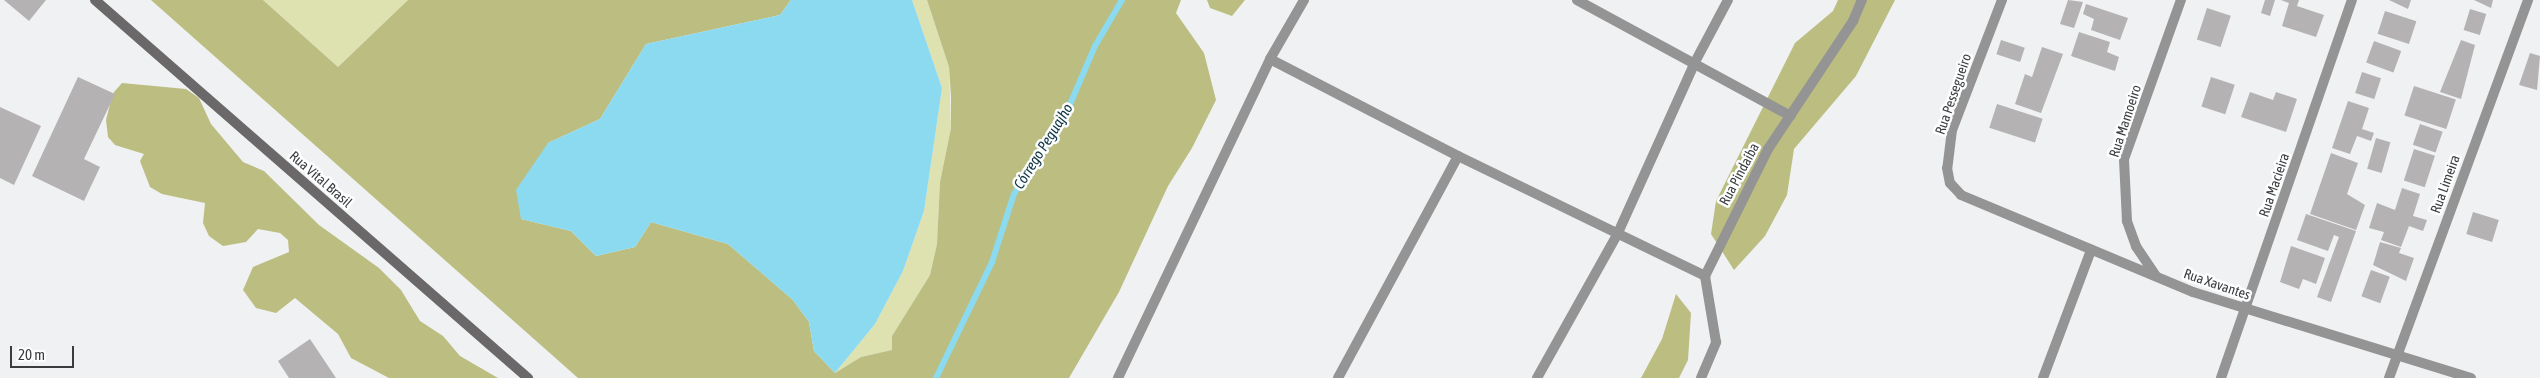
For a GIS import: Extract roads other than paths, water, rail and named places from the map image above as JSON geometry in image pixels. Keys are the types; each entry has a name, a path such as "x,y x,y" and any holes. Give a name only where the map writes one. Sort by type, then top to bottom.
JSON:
{"main road":[{"name":"Rua Vital Brasil","path":"95,0 528,378"}],"street":[{"path":"1118,378 1270,59 1304,0"},
{"path":"1577,0 1695,62 1791,116"},
{"path":"1537,378 1616,235 1695,62 1728,0"},
{"name":"Rua Pindaíba","path":"1705,276 1768,149 1853,21 1862,0"},
{"name":"Rua Pessegueiro","path":"1962,195 1950,183 1947,168 1952,130 2002,0"},
{"name":"Rua Mamoeiro","path":"2156,277 2136,246 2127,221 2124,159 2181,0"},
{"name":"Rua Macieira","path":"2221,378 2352,0"},
{"name":"Rua Limeira","path":"2389,378 2528,0"},
{"path":"1270,59 1616,235 1705,276 1716,342 1701,378"},
{"path":"1338,378 1458,156"},
{"name":"Rua Xavantes","path":"1962,195 2156,277 2246,309 2471,378"},
{"path":"2043,378 2092,250"}],"water":[{"path":"791,0 912,0 942,88 924,211 903,271 875,324 835,373 814,351 809,322 793,300 728,244 651,222 635,247 596,256 571,231 521,219 516,190 548,143 600,119 646,44 780,15"}],"waterway":[{"name":"Córrego Peguajho","path":"936,378 992,262 1014,194 1068,109 1095,46 1122,0"}]}
